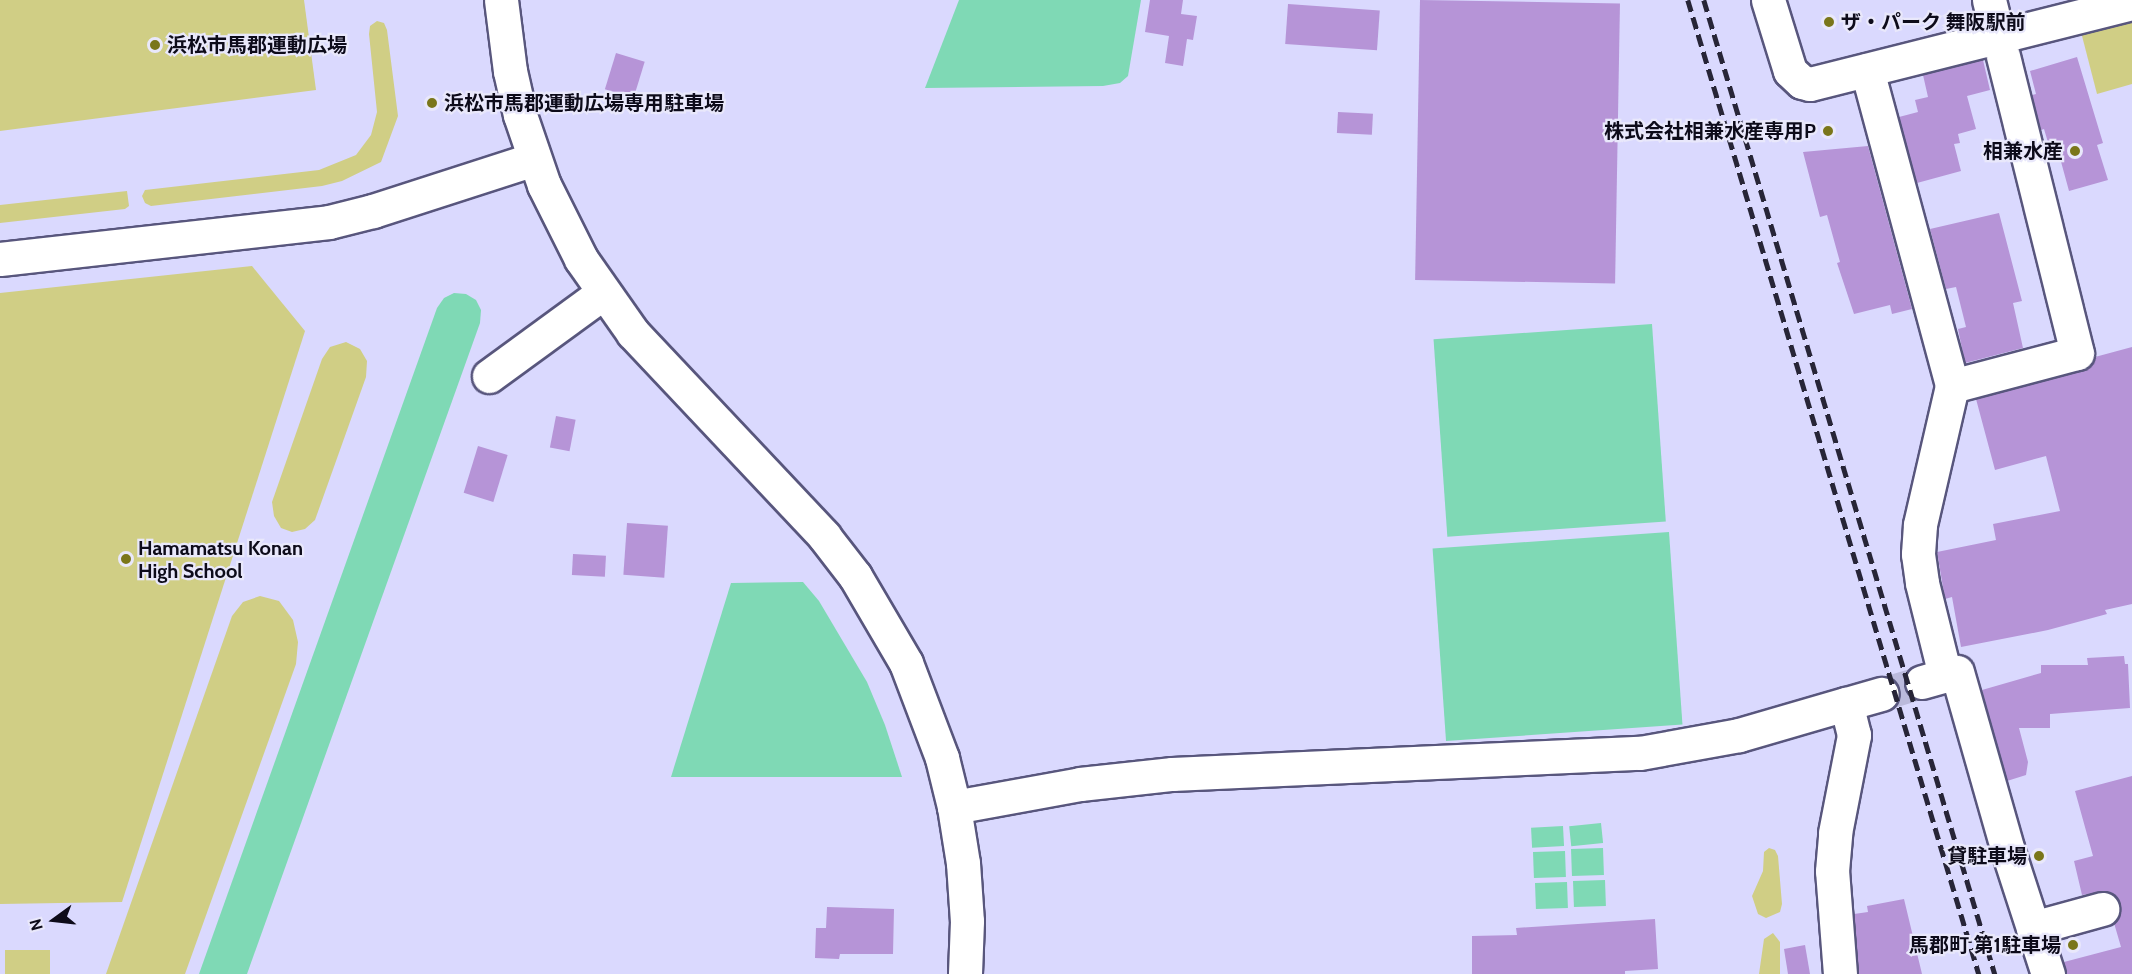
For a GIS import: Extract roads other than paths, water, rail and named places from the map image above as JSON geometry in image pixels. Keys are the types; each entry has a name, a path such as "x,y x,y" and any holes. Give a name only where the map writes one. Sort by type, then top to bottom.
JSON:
{"street":[{"path":"501,0 510,71 534,159 561,223 603,293 666,370 824,536 855,576 882,619 910,673 939,748 954,807 963,863 967,921 965,974"},
{"path":"1768,0 1787,64 1795,78 1810,84 1866,70 2001,46 2132,3"},
{"path":"1952,386 2077,353 1989,0"},
{"path":"1866,70 1952,386 1920,525 1918,554 1934,679 1957,672 2048,974"},
{"path":"0,259 329,222 373,211 534,159"},
{"path":"489,376 603,293"},
{"path":"954,807 1080,784 1172,774 1640,753 1739,735 1882,694"},
{"path":"1840,974 1832,871 1835,833 1854,735 1846,704"},
{"path":"2033,928 2102,909"}],"tunnel":[{"path":"1882,694 1922,682"}],"railway":[{"path":"1688,0 1979,974"},
{"path":"1704,0 1995,974"}],"place":[{"name":"ザ・パーク 舞阪駅前","path":"1829,22"},
{"name":"浜松市馬郡運動広場","path":"155,45"},
{"name":"浜松市馬郡運動広場専用駐車場","path":"432,103"},
{"name":"株式会社相兼水産専用P","path":"1828,131"},
{"name":"相兼水産","path":"2075,151"},
{"name":"Hamamatsu Konan High School","path":"126,559"},
{"name":"貸駐車場","path":"2039,856"},
{"name":"馬郡町 第1駐車場","path":"2073,945"}]}
